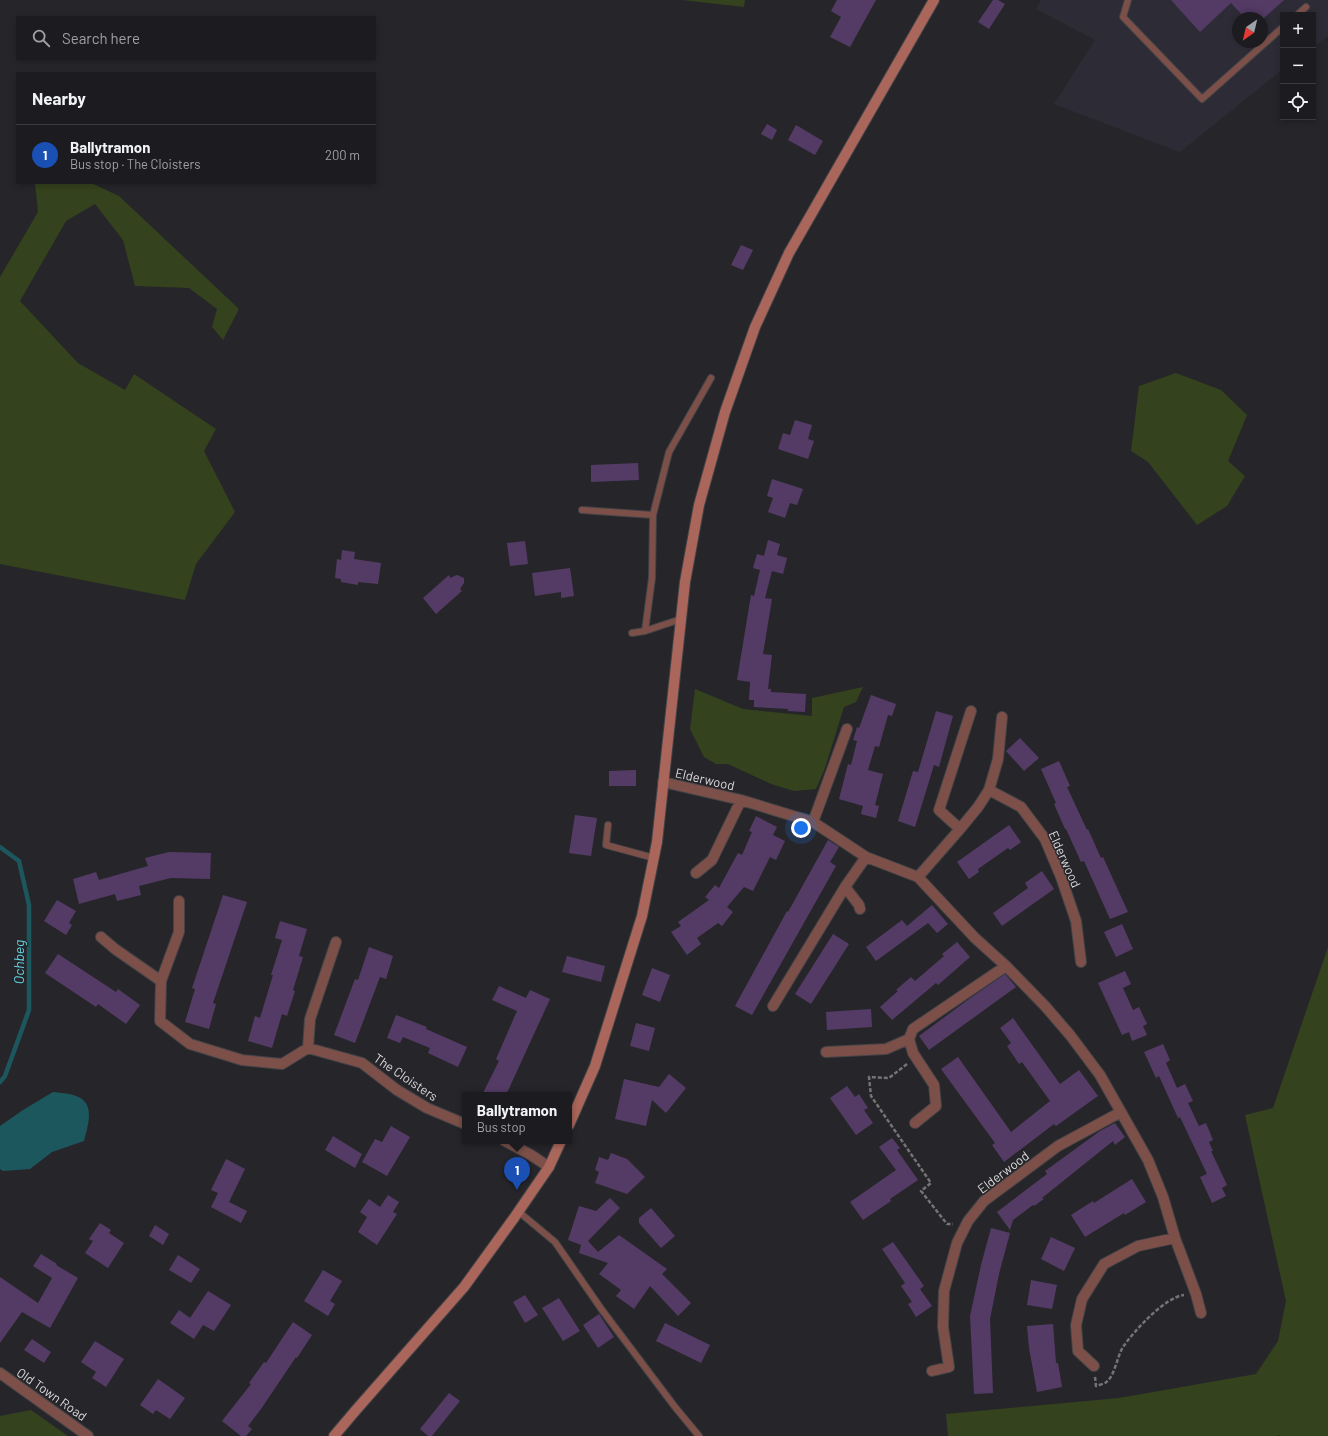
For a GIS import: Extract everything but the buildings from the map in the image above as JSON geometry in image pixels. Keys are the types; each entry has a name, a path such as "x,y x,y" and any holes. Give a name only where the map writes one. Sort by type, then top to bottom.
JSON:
{"main road":[{"path":"572,1118 595,1066 642,916 657,842 685,582 699,505 725,412 755,328 789,253 934,0"},
{"path":"334,1436 464,1287 549,1167 560,1144"}],"street":[{"path":"960,829 938,810 971,712"},
{"path":"918,877 978,807 989,790 998,759 1002,717"},
{"path":"813,822 847,729"},
{"name":"Elderwood","path":"663,782 741,800 813,822 866,856 918,877 975,938 1006,966 1045,1006 1070,1035 1100,1075 1148,1160 1163,1197 1175,1238 1196,1294 1201,1313"},
{"name":"Elderwood","path":"989,790 1021,807 1044,839 1061,877 1076,921 1081,962"},
{"name":"Elderwood","path":"696,873 712,860 741,800"},
{"path":"773,1006 844,887 866,856"},
{"path":"844,887 859,905 860,909"},
{"path":"179,901 179,932 161,981 160,1021 190,1044 242,1060 282,1064 308,1048 310,1019 336,942"},
{"path":"101,937 114,949 161,981"},
{"path":"826,1052 886,1049 909,1039 914,1029 1006,966"},
{"path":"909,1039 913,1053 934,1085 936,1106 915,1123"},
{"name":"The Cloisters","path":"308,1048 362,1063 397,1090 427,1108 462,1123"},
{"name":"Elderwood","path":"932,1371 949,1367 943,1327 944,1291 957,1243 968,1221 984,1201 1052,1151 1121,1112"},
{"path":"511,1144 549,1167"},
{"path":"1094,1366 1078,1351 1076,1325 1082,1299 1104,1264 1138,1246 1175,1238"},
{"name":"Old Town Road","path":"0,1373 88,1436"}],"lane":[{"path":"1128,0 1123,17 1202,99 1280,30"},
{"path":"1300,12 1306,7"},
{"path":"645,631 652,578 653,515 669,452 711,378"},
{"path":"582,510 653,515"},
{"path":"632,633 645,631 681,619"},
{"path":"608,825 606,845 654,858"},
{"path":"518,1212 555,1242 602,1310 675,1407 699,1436"}],"path":[{"path":"916,1058 889,1078 869,1078 871,1096 931,1183 921,1191 947,1224 965,1226"},
{"path":"1094,1366 1096,1386 1106,1383 1123,1347 1160,1306 1171,1298 1181,1295 1196,1294"}],"shaded area":[{"path":"1041,0 1328,0 1328,36 1316,45 1316,12 1280,12 1280,71 1180,152 1054,104 1095,40 1036,9"}],"green space":[{"path":"682,0 745,0 744,7"},
{"path":"35,184 93,184 119,196 239,309 223,340 212,327 217,309 189,288 135,286 123,240 95,204 66,221 20,301 78,363 125,390 134,374 216,429 204,451 235,512 196,564 185,600 0,564 0,277 38,212"},
{"path":"1176,373 1221,390 1247,415 1228,461 1245,476 1227,506 1197,525 1148,462 1131,451 1139,386"},
{"path":"863,687 856,702 844,707 825,768 816,789 794,791 771,784 728,764 716,764 704,757 690,729 695,689 743,709 812,716 812,698"},
{"path":"1328,947 1328,1436 948,1436 946,1414 1119,1398 1256,1374 1278,1341 1286,1301 1245,1115 1273,1108"},
{"path":"31,1410 68,1436 0,1436 0,1416"}],"water":[{"path":"53,1092 73,1095 82,1099 86,1104 89,1115 84,1141 52,1152 30,1169 3,1171 0,1169 0,1126"}],"waterway":[{"name":"Ochbeg","path":"0,847 19,861 29,905 29,1010 5,1076 0,1082"}],"place":[{"name":"Ballytramon","path":"517,1190"}]}
